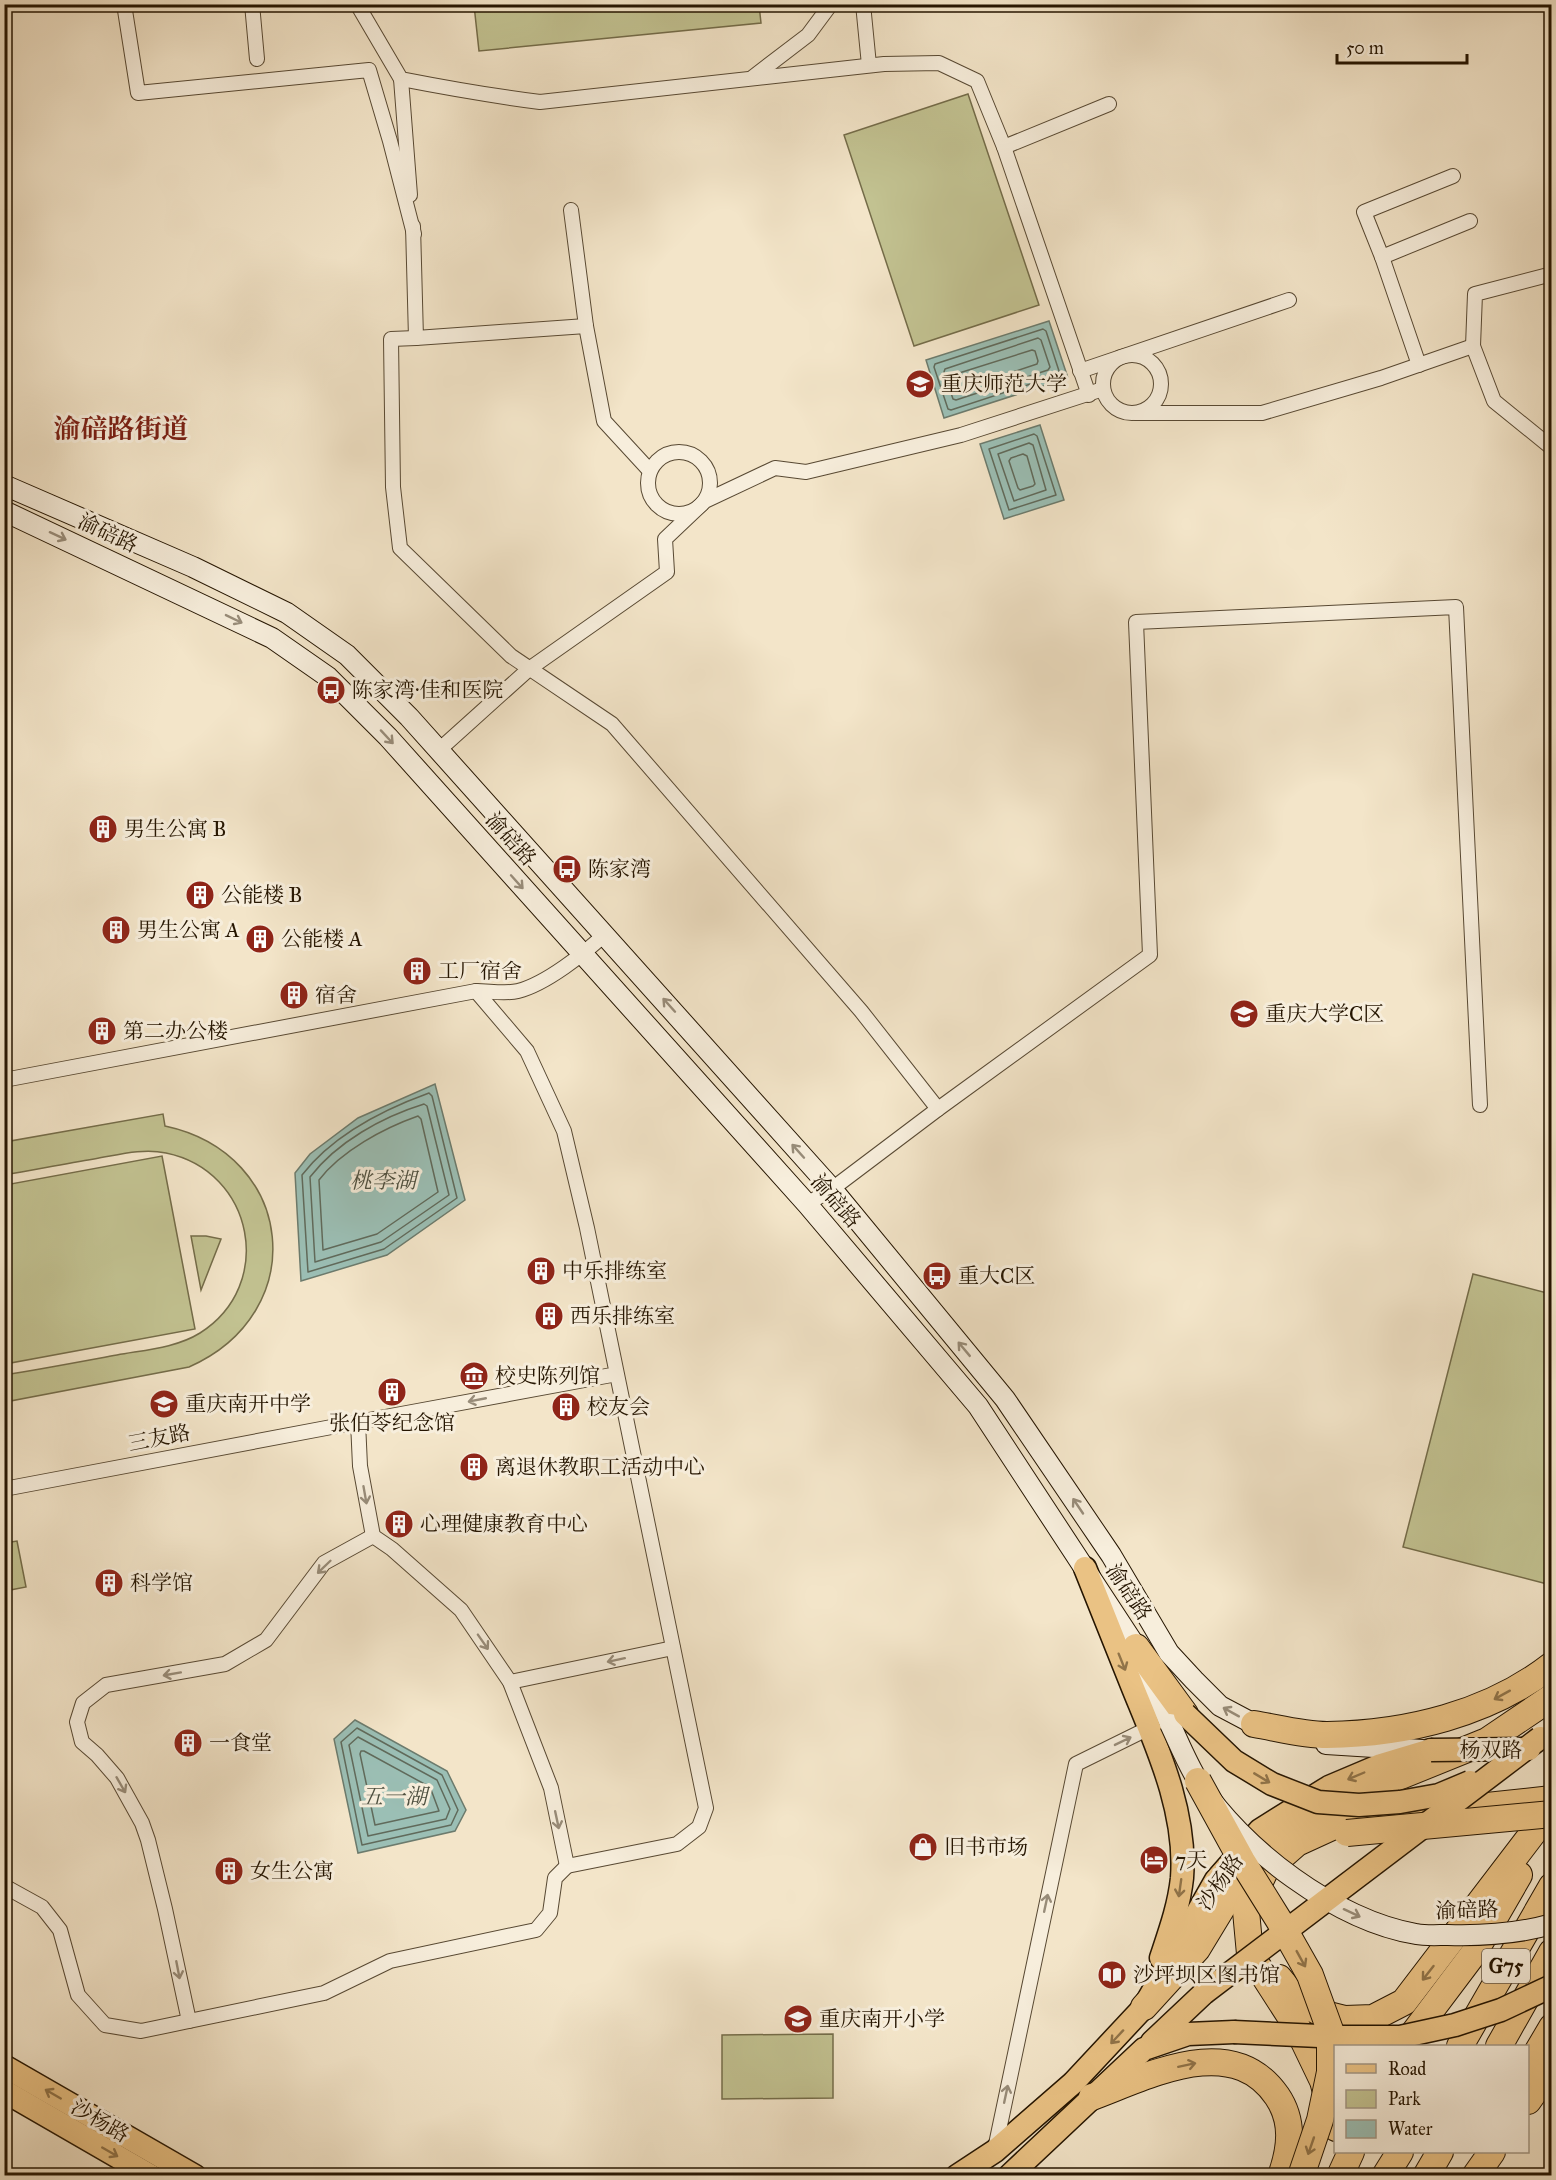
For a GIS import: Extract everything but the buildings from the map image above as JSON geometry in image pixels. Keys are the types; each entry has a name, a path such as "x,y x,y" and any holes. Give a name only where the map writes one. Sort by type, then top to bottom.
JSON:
{"highway":[{"path":"1136,1647 1168,1722"},
{"path":"1254,1724 1325,1735 1381,1731 1436,1722 1488,1703 1537,1676 1551,1665"},
{"path":"1144,2007 1197,1949 1231,1893 1272,1840 1324,1807 1487,1742 1551,1697"},
{"path":"1198,1781 1242,1862 1310,1975 1330,2030 1330,2072 1320,2120 1301,2175"},
{"path":"1334,2124 1323,2081 1297,2027 1250,1954 1246,1911 1265,1871 1297,1844 1346,1827 1551,1799"},
{"path":"1551,1808 1404,2002 1374,2018 1345,2019 1321,2013 1298,2001 1280,1978 1264,1935 1263,1908 1281,1878 1346,1827 1551,1816"},
{"path":"1405,2045 1474,1953 1551,1816"},
{"name":"G75","path":"1461,2045 1551,1886"},
{"name":"G75","path":"1500,2045 1551,1952"},
{"path":"1529,2065 1551,2027"},
{"path":"1092,2097 1169,2068 1198,2062 1227,2063 1252,2071 1269,2085 1282,2103 1289,2121 1290,2142 1281,2175"},
{"path":"1529,2098 1551,2067"},
{"path":"1339,2153 1339,2175"},
{"path":"1339,2175 1350,2153"},
{"path":"1385,2175 1399,2153"},
{"path":"1426,2175 1439,2153"},
{"path":"1466,2175 1479,2153"},
{"path":"1475,2175 1491,2153"}],"main road":[{"name":"渝碚路","path":"4,485 193,567 287,613 347,655 439,750 832,1189 1005,1399 1111,1555 1169,1653 1220,1706 1254,1724 1294,1738 1362,1748 1431,1750"},
{"name":"渝碚路","path":"4,512 272,638 328,677 388,737 807,1204 978,1406 1136,1647"},
{"path":"1084,1568 1168,1722 1182,1877 1177,1909 1144,2007"},
{"name":"渝碚路","path":"1168,1722 1198,1781 1227,1818 1290,1875 1348,1912 1378,1925 1418,1935 1490,1936 1551,1924"},
{"path":"1168,1722 1272,1784 1317,1802 1359,1805 1400,1802 1439,1795 1463,1786 1548,1739"},
{"path":"1009,2175 1204,1994 1548,1739"},
{"name":"杨双路","path":"1431,1750 1548,1739"},
{"name":"沙杨路","path":"957,2175 994,2151 1073,2084 1144,2007 1216,1880 1260,1830 1329,1787 1382,1765 1431,1750"},
{"path":"1144,2049 1188,2034 1234,2032 1400,2037 1455,2025 1501,2010 1551,1986"},
{"name":"沙杨路","path":"4,2066 195,2175"},
{"name":"沙杨路","path":"4,2091 151,2175"}],"street":[{"path":"124,4 138,93 369,70 414,234"},
{"path":"252,4 257,59"},
{"path":"357,4 401,79 414,234 416,338"},
{"path":"751,78 808,35 831,4"},
{"path":"863,4 869,65"},
{"path":"401,79 466,92 540,102 869,65 939,63 977,81 1004,147 1089,395"},
{"path":"1004,147 1109,104"},
{"path":"1419,365 1364,212 1453,176"},
{"path":"571,210 586,326 604,421 650,471"},
{"path":"1382,257 1470,221"},
{"path":"1551,274 1475,294 1473,346 1494,401 1551,448"},
{"path":"1080,371 1289,300"},
{"path":"586,326 391,339 393,487 400,548 511,656 612,724 861,1011 938,1108"},
{"path":"1135,413 1151,406 1157,399 1161,381 1153,365 1146,359 1129,356 1120,358 1107,370 1103,389 1110,404 1118,410 1135,413 1262,413 1473,346"},
{"path":"439,750 529,669 668,572 665,539 705,501 711,482 703,463 695,456 674,453 656,462 650,471 648,481 653,501 661,509 680,515 691,513 705,501 775,468 806,472 817,470 961,435 1103,389"},
{"path":"807,1204 832,1189 938,1108 1150,955 1136,622 1456,607 1480,1106"},
{"path":"4,1080 476,991 518,991 546,978 582,955 605,934"},
{"path":"4,1887 42,1907 60,1930 78,1995 105,2025 141,2031 324,1993 390,1961 536,1930 550,1913 555,1878 567,1866 676,1844 699,1827 706,1808 617,1374 564,1131 527,1051 476,991"},
{"name":"三友路","path":"4,1489 617,1374"},
{"path":"358,1422 360,1466 373,1536 392,1549 461,1610 510,1682 551,1788 567,1866"},
{"path":"189,2021 148,1840 142,1823 117,1778 82,1742 77,1722 83,1703 106,1685 225,1664 266,1640 324,1563 373,1536"},
{"path":"510,1682 673,1648"},
{"path":"994,2151 1076,1764 1168,1722"}],"green space":[{"path":"474,5 759,5 761,23 479,51"},
{"path":"968,94 1039,305 914,346 844,135"},
{"path":"163,1114 165,1126 209,1142 241,1168 263,1200 272,1237 270,1274 256,1310 229,1342 189,1367 5,1402 5,1375 160,1348 191,1338 224,1312 239,1287 246,1260 245,1232 235,1205 219,1182 196,1164 166,1153 139,1152 5,1175 5,1142"},
{"path":"162,1156 195,1329 5,1364 5,1185"},
{"path":"191,1236 221,1239 201,1290"},
{"path":"1473,1274 1551,1294 1551,1585 1403,1547"},
{"path":"17,1541 26,1587 5,1591 5,1543"},
{"path":"833,2034 833,2098 722,2099 722,2035"}],"water":[{"path":"1049,321 1068,378 944,418 926,360"},
{"path":"1040,425 1064,500 1004,519 980,444"},
{"name":"桃李湖","path":"435,1084 465,1200 387,1255 301,1281 295,1173 310,1154 358,1118"},
{"name":"五一湖","path":"355,1720 447,1771 466,1810 455,1831 358,1853 334,1739"}],"place":[{"name":"重庆师范大学","path":"920,384"},
{"name":"陈家湾·佳和医院","path":"331,690"},
{"name":"男生公寓 B","path":"103,829"},
{"name":"陈家湾","path":"567,869"},
{"name":"公能楼 B","path":"200,895"},
{"name":"男生公寓 A","path":"116,930"},
{"name":"公能楼 A","path":"260,939"},
{"name":"工厂宿舍","path":"417,971"},
{"name":"宿舍","path":"294,995"},
{"name":"重庆大学C区","path":"1244,1014"},
{"name":"第二办公楼","path":"102,1031"},
{"name":"中乐排练室","path":"541,1271"},
{"name":"重大C区","path":"937,1276"},
{"name":"西乐排练室","path":"549,1316"},
{"name":"校史陈列馆","path":"474,1376"},
{"name":"张伯苓纪念馆","path":"392,1392"},
{"name":"重庆南开中学","path":"164,1404"},
{"name":"校友会","path":"566,1407"},
{"name":"离退休教职工活动中心","path":"474,1467"},
{"name":"心理健康教育中心","path":"399,1524"},
{"name":"科学馆","path":"109,1583"},
{"name":"一食堂","path":"188,1743"},
{"name":"旧书市场","path":"923,1847"},
{"name":"7天","path":"1154,1860"},
{"name":"女生公寓","path":"229,1871"},
{"name":"沙坪坝区图书馆","path":"1112,1975"},
{"name":"重庆南开小学","path":"798,2019"}],"district":[{"name":"渝碚路街道","path":"121,428"}]}
